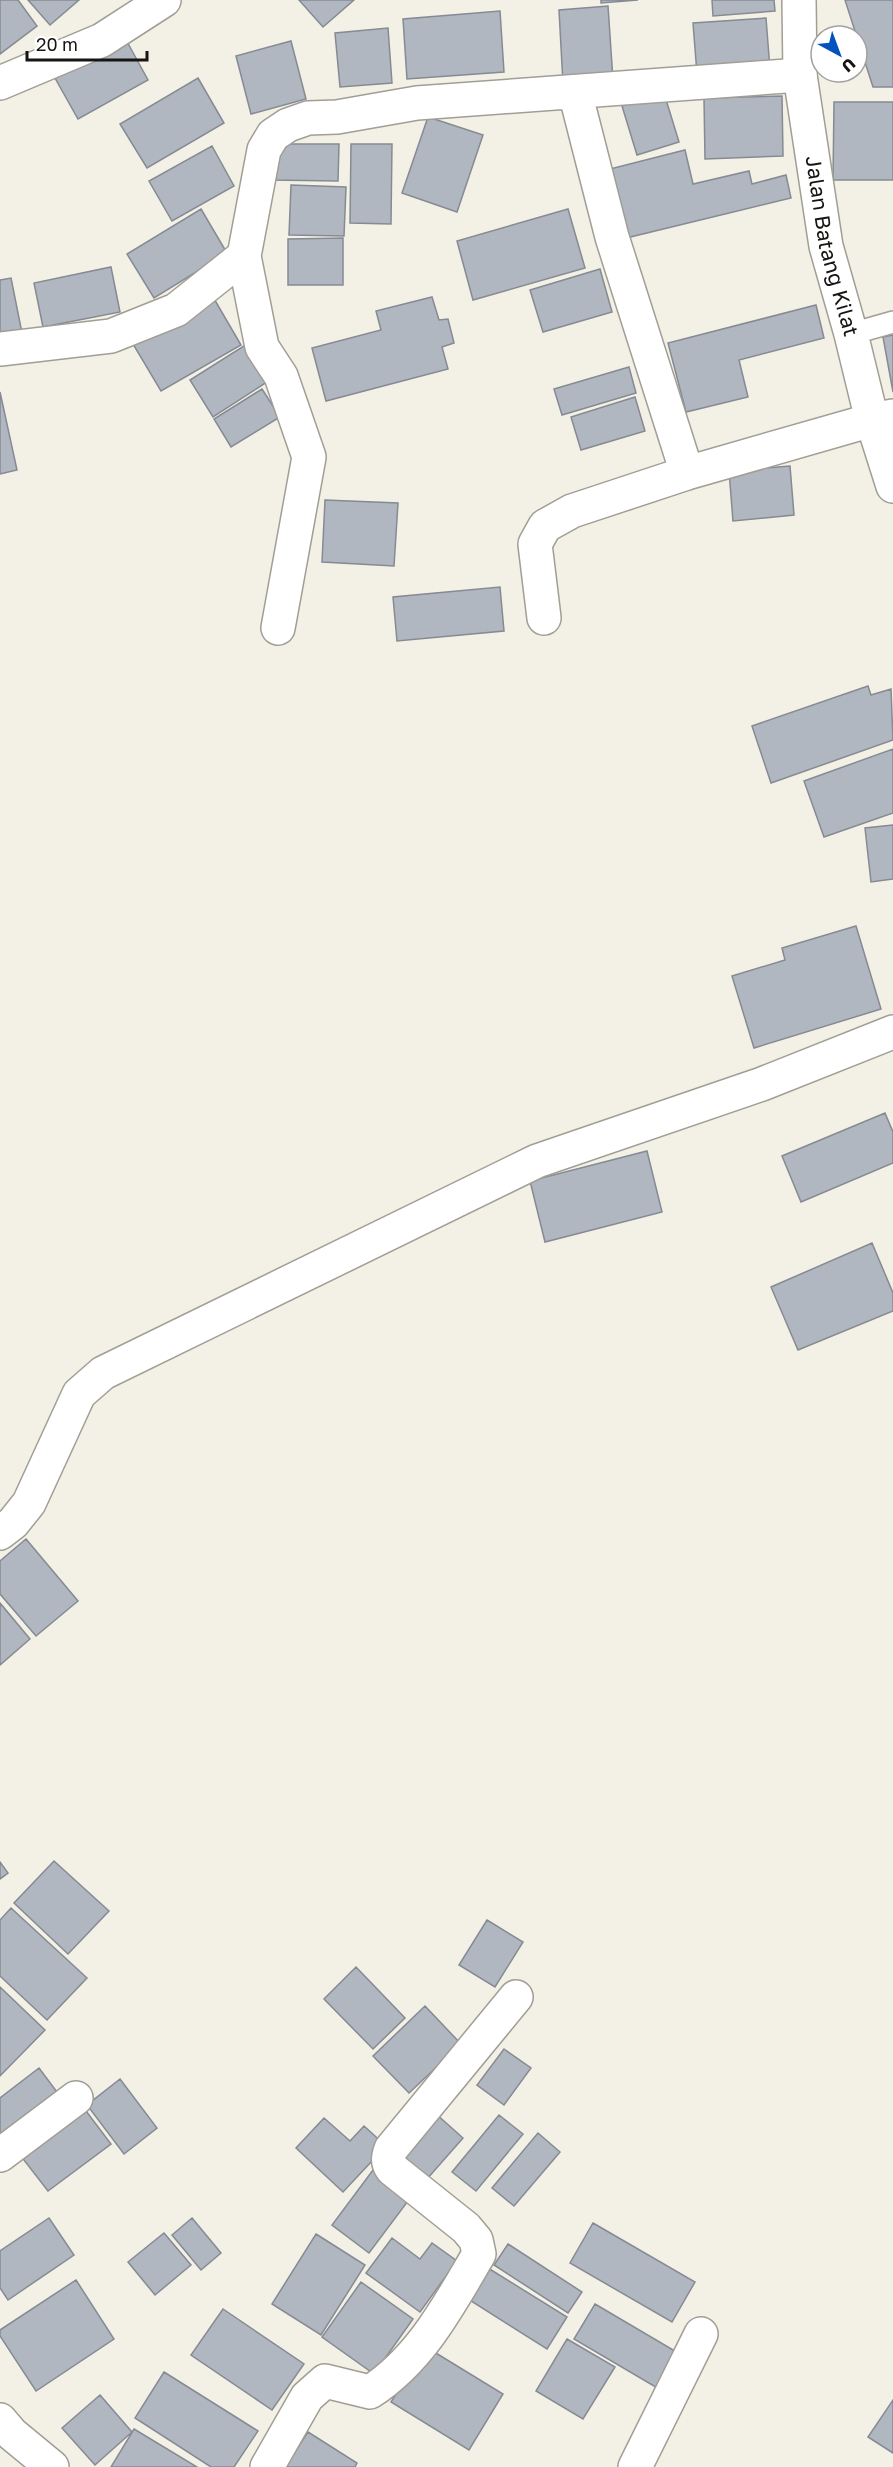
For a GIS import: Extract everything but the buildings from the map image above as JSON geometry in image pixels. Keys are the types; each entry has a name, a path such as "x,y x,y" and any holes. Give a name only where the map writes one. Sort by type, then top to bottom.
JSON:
{"street":[{"path":"0,83 102,40 164,0"},
{"name":"Jalan Batang Kilat","path":"799,0 800,75 826,246 851,334 882,418 893,486"},
{"path":"278,628 309,458 281,376 262,347 244,256 264,150 273,135 288,124 308,118 337,117 417,103 800,75"},
{"path":"575,92 612,237 687,473"},
{"path":"0,349 111,336 176,310 244,256"},
{"path":"544,618 535,544 545,526 572,511 687,473 882,418"},
{"path":"0,1533 13,1523 29,1503 79,1394 103,1373 537,1161 762,1084 893,1032"},
{"path":"267,2467 307,2397 325,2380 370,2392 389,2380 437,2326 479,2254 476,2240 466,2228 392,2169 388,2163 388,2157 391,2149 516,1997"},
{"path":"0,2156 76,2098"},
{"path":"635,2467 701,2334"},
{"path":"0,2420 12,2434 52,2467"}],"lane":[{"path":"851,334 893,322"}]}
